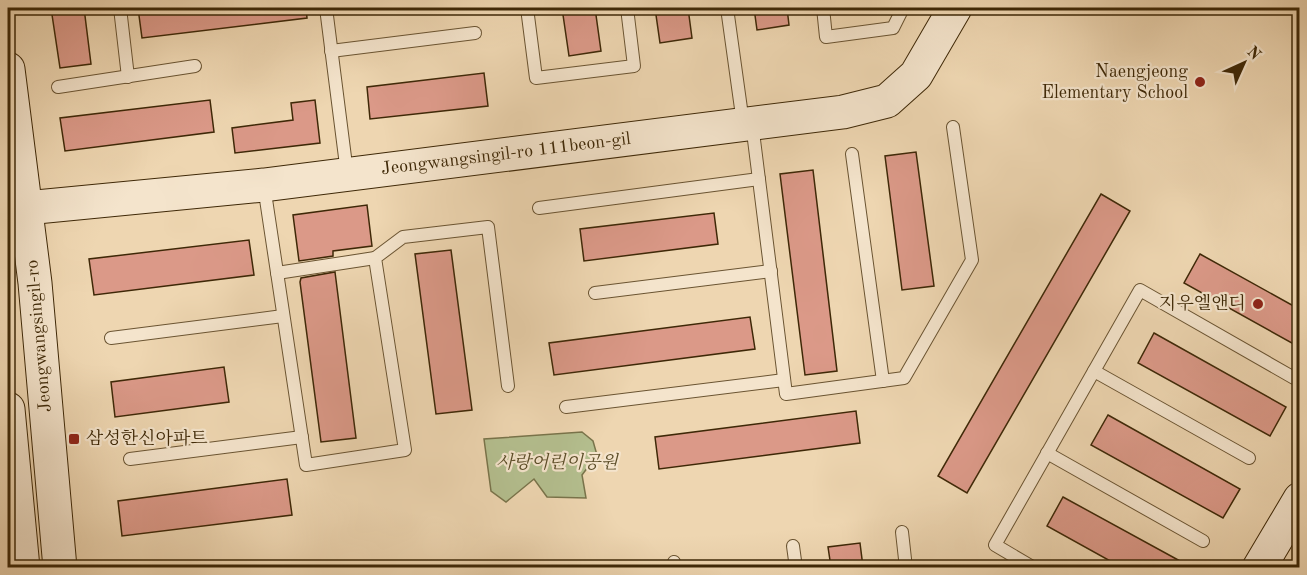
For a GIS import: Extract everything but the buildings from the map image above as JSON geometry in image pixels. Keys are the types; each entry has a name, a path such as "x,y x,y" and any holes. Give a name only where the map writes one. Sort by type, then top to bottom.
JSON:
{"street":[{"name":"Jeongwangsingil-ro 111beon-gil","path":"17,210 264,185 843,112 886,100 916,75 955,8"},
{"name":"Jeongwangsingil-ro","path":"8,69 17,210 35,283 60,567"},
{"name":"Jeongwangsingil-ro","path":"8,409 23,567"},
{"path":"1259,567 1299,499"}],"lane":[{"path":"120,8 128,77"},
{"path":"326,8 347,174"},
{"path":"527,8 536,78 634,66 627,8"},
{"path":"727,8 759,179 786,394 904,378 972,260 953,127"},
{"path":"823,8 826,37 893,28 903,8"},
{"path":"332,51 475,33"},
{"path":"58,87 195,66"},
{"path":"852,154 883,381"},
{"path":"539,208 759,179"},
{"path":"264,185 306,465 405,450 375,258"},
{"path":"277,273 375,258 403,237 489,227 508,386"},
{"path":"595,293 771,271"},
{"path":"1035,567 995,545 1140,290 1294,378"},
{"path":"111,338 283,316"},
{"path":"1094,371 1249,458"},
{"path":"566,407 784,380"},
{"path":"130,459 302,437"},
{"path":"1047,453 1203,541"},
{"path":"902,532 906,567"},
{"path":"794,546 796,567"}],"green space":[{"name":"사랑어린이공원","path":"582,432 593,441 597,455 582,475 586,498 547,497 534,479 506,502 491,491 484,439"}],"place":[{"name":"Naengjeong Elementary School","path":"1200,82"},
{"name":"지우엘앤디","path":"1258,304"},
{"name":"삼성한신아파트","path":"74,439"}]}
